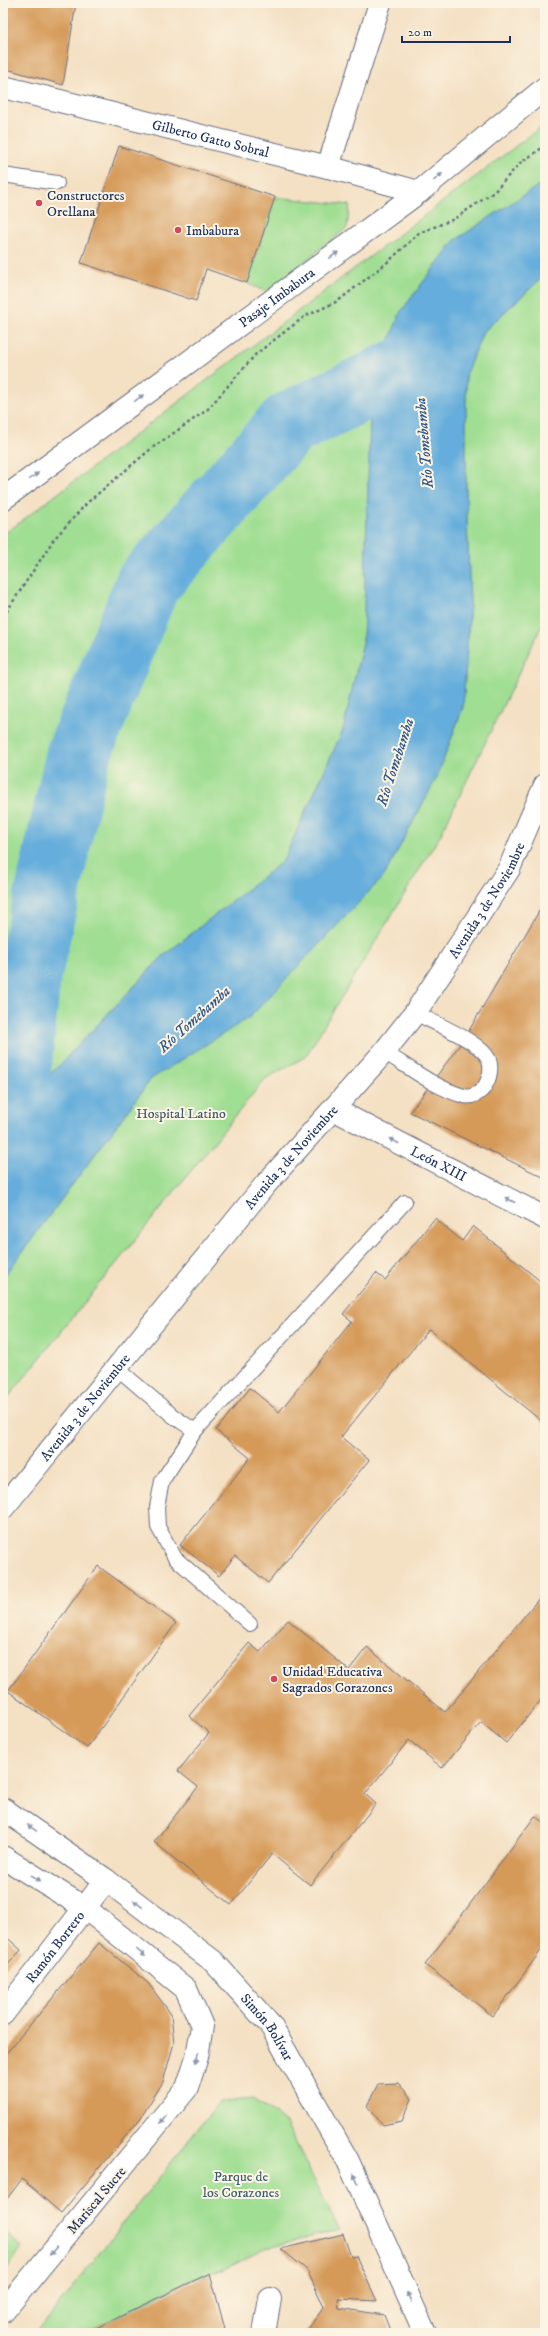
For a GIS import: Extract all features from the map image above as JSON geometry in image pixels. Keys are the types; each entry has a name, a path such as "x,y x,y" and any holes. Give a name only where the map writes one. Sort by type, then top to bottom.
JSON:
{"street":[{"path":"328,166 380,3"},
{"name":"Gilberto Gatto Sobral","path":"3,86 328,166 419,192"},
{"name":"Pasaje Imbabura","path":"3,499 419,192 545,88"},
{"name":"Avenida 3 de Noviembre","path":"3,1508 265,1185 384,1052 415,1014 509,869 545,785"},
{"name":"León XIII","path":"333,1110 545,1218"},
{"name":"Simón Bolívar","path":"3,1809 106,1880 214,1961 271,2026 348,2161 425,2333"},
{"path":"3,1857 85,1908"},
{"name":"Ramón Borrero","path":"3,2014 106,1880"},
{"name":"Mariscal Sucre","path":"3,2312 187,2088 198,2058 202,2026 186,1989 85,1908"},
{"path":"264,2333 270,2299"}],"lane":[{"path":"3,175 57,183"},
{"path":"384,1052 433,1082 465,1096 475,1095 484,1088 490,1075 490,1068 489,1060 481,1050 415,1014"},
{"path":"250,1624 175,1558 158,1527 157,1507 162,1481 195,1431 404,1202"},
{"path":"117,1368 173,1416 195,1431"}],"path":[{"path":"3,618 54,539 88,502 152,448 207,410 256,354 304,317 338,301 389,261 419,233 454,219 494,192 520,163 545,146"}],"green space":[{"path":"545,124 545,181 454,241 400,313 371,388 363,642 343,730 283,861 162,957 26,1100 3,1132 3,535"},
{"path":"275,197 350,205 347,228 266,292 247,283"},
{"name":"Hospital Latino","path":"545,275 545,619 441,834 305,1057 265,1079 3,1404 3,1278 151,1079 384,876 437,777 463,707 470,604 466,490 466,373 483,332"},
{"name":"Parque de los Corazones","path":"254,2099 286,2123 339,2230 267,2248 225,2269 194,2278 86,2333 36,2333 219,2102"},
{"path":"3,2231 22,2247 3,2276"}],"water":[{"name":"Río Tomebamba","path":"545,181 545,275 483,332 466,373 466,490 470,604 463,707 437,777 384,876 250,1017 151,1079 3,1278 3,1132 26,1100 162,957 283,861 343,730 363,642 371,388 400,313 454,241"}],"building":[{"path":"3,3 76,3 63,85 3,68"},
{"name":"Imbabura","path":"119,146 275,197 247,283 206,269 196,301 81,263"},
{"path":"545,901 545,1178 410,1112 464,1039"},
{"path":"435,1218 462,1241 473,1226 545,1285 545,1424 429,1329 341,1437 369,1460 268,1583 235,1556 219,1576 180,1545 250,1458 216,1430 250,1388 279,1412 352,1321 343,1314 376,1273 385,1280"},
{"path":"98,1566 176,1623 87,1748 8,1691"},
{"path":"545,1591 545,1695 506,1743 481,1722 442,1768 409,1740 365,1794 376,1804 310,1885 272,1854 231,1905 154,1842 198,1787 178,1771 209,1733 189,1716 249,1643 260,1652 288,1620 349,1670 367,1647 445,1712"},
{"path":"535,1816 545,1824 545,1945 493,2016 425,1965"},
{"path":"3,1934 21,1950 3,1970"},
{"path":"99,1943 148,1983 171,2014 174,2043 163,2082 140,2119 61,2213 22,2179 3,2204 3,2057"},
{"path":"398,2083 412,2099 402,2121 383,2125 367,2106 378,2084"},
{"path":"343,2234 351,2257 356,2256 377,2301 338,2299 339,2308 384,2315 391,2333 305,2333 324,2307 307,2270 281,2249"},
{"path":"210,2273 226,2333 86,2333"}],"waterway":[{"path":"11,1202 10,1154 28,980 78,755 148,583 289,424 417,362"}],"place":[{"name":"Constructores Orellana","path":"39,203"},
{"name":"Imbabura","path":"178,230"},
{"name":"Unidad Educativa Sagrados Corazones","path":"274,1679"}]}
